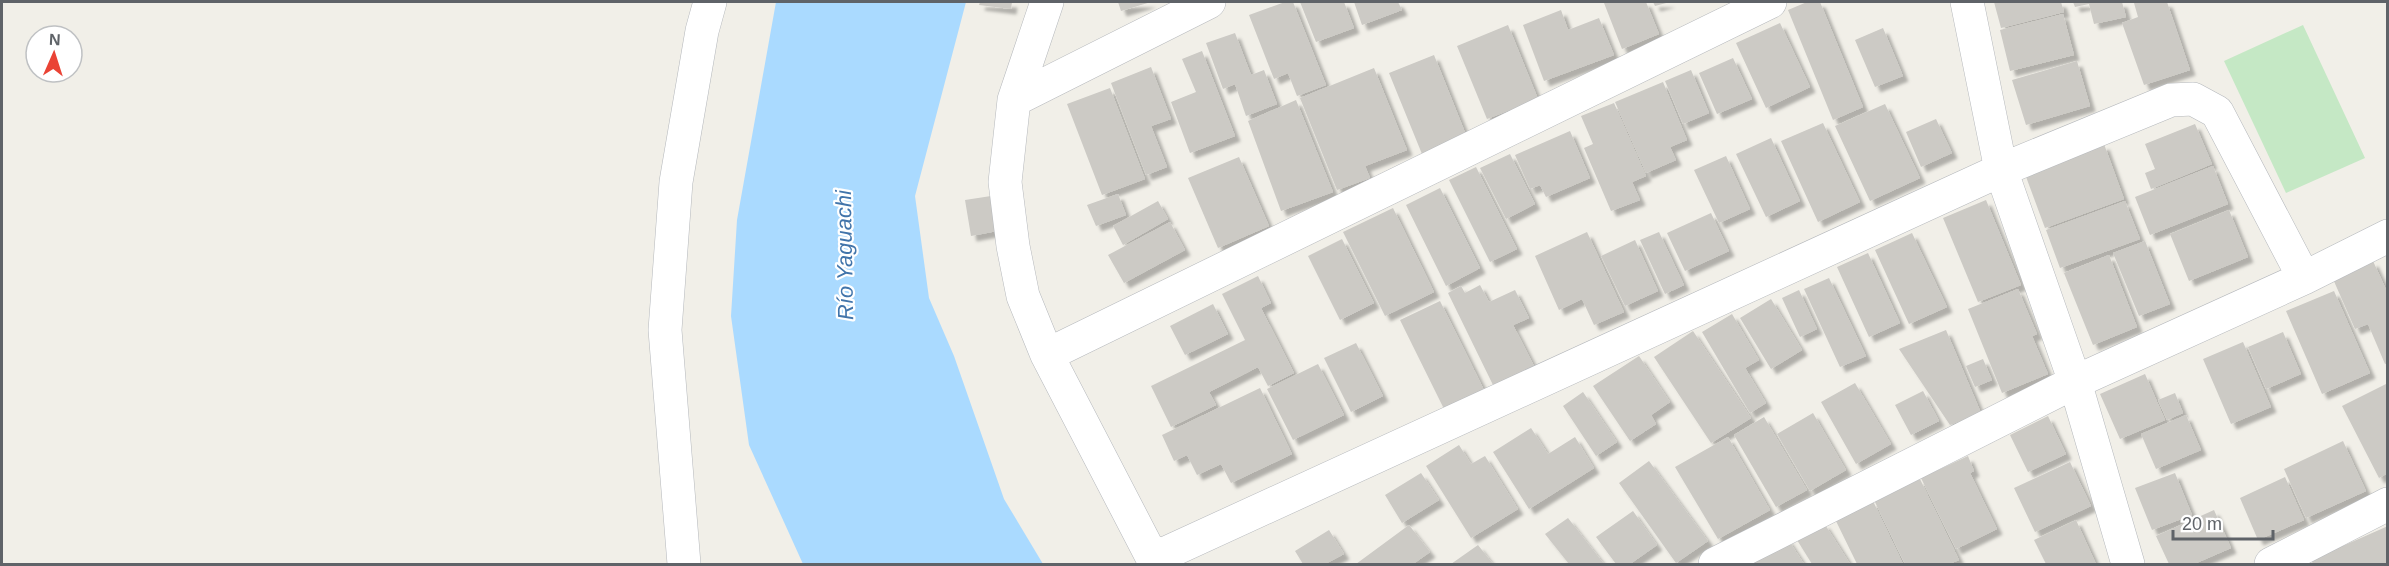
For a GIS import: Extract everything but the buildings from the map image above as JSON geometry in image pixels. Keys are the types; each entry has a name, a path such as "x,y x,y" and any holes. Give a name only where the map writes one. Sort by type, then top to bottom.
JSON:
{"street":[{"path":"684,564 665,330 676,182 702,31 710,2"},
{"path":"1047,2 1014,100 1005,182 1013,246 1023,296 1047,355 1156,562 2001,170 2171,100 2193,99 2217,112 2304,278"},
{"path":"1014,100 1209,2"},
{"path":"1047,355 1770,2"},
{"path":"1967,2 2001,170 2074,382 2128,564"},
{"path":"1715,564 2074,382 2304,278 2388,236"},
{"path":"2271,564 2388,504"}],"green space":[{"path":"2303,25 2365,158 2286,193 2224,61"}],"water":[{"name":"Río Yaguachi","path":"776,2 966,2 915,196 929,298 954,356 1004,499 1043,564 803,564 749,445 731,316 737,220"}]}
